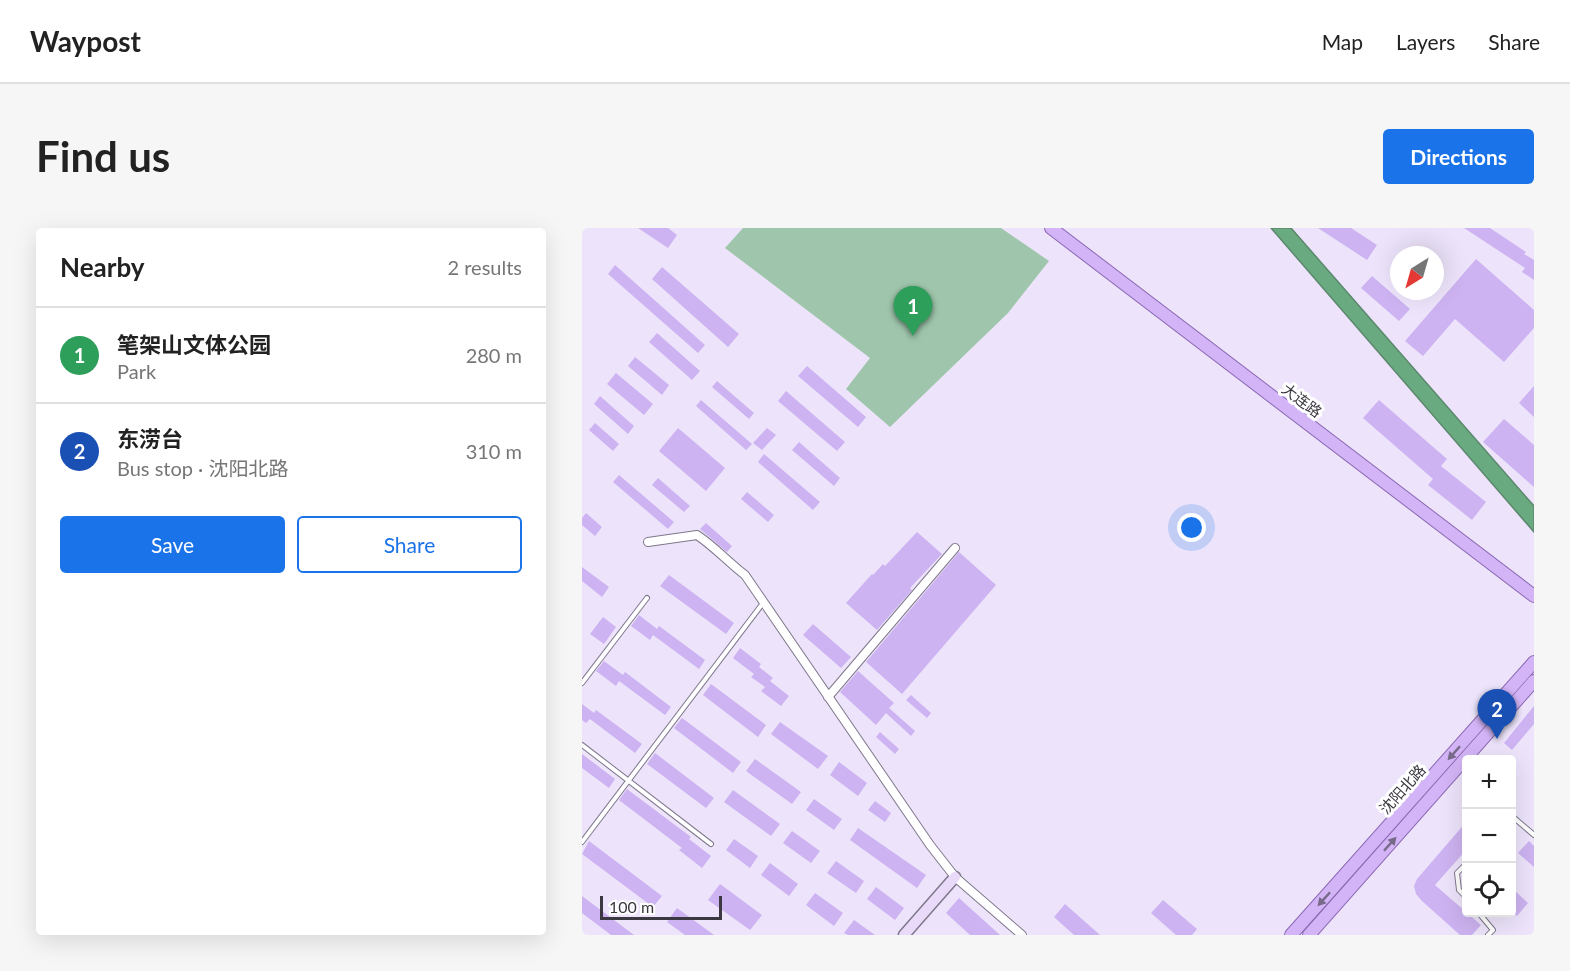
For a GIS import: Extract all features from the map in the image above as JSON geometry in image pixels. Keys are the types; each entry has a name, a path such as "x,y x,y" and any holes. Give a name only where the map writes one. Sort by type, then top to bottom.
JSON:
{"main road":[{"name":"大连路","path":"1051,228 1534,596"},
{"name":"沈阳北路","path":"1291,935 1534,662"},
{"name":"沈阳北路","path":"1310,935 1534,681"}],"street":[{"path":"648,542 698,535 714,546 728,562 745,575 930,845 955,877 1022,935"},
{"path":"828,697 955,548"},
{"path":"904,935 955,877"}],"lane":[{"path":"582,683 647,598"},
{"path":"582,842 763,603"},
{"path":"582,745 711,844"},
{"path":"1516,821 1534,835"},
{"path":"1462,869 1458,873 1459,890 1462,893"},
{"path":"1482,917 1493,930 1488,935"}],"shaded area":[{"path":"743,228 1001,228 1049,261 1008,313 890,427 846,389 870,358 725,248"},
{"path":"1271,228 1291,228 1534,506 1534,532"}],"building":[{"path":"638,228 668,228 677,235 668,248"},
{"path":"1318,228 1351,228 1377,245 1367,260"},
{"path":"1464,228 1490,228 1526,252 1524,254 1534,260 1534,280 1522,272 1525,268"},
{"path":"1476,259 1534,310 1534,328 1504,362 1455,319 1423,356 1405,341 1440,300 1444,300 1444,296"},
{"path":"615,265 705,345 698,353 608,274"},
{"path":"662,267 739,334 728,347 652,279"},
{"path":"1372,276 1390,292 1390,300 1400,300 1410,309 1399,321 1361,288"},
{"path":"657,333 700,371 692,380 649,342"},
{"path":"635,357 669,385 662,395 628,366"},
{"path":"807,366 866,417 858,427 798,376"},
{"path":"616,373 653,404 644,415 607,384"},
{"path":"717,381 754,413 749,419 712,387"},
{"path":"1534,386 1534,417 1519,403"},
{"path":"786,391 845,442 837,451 778,401"},
{"path":"600,396 634,426 628,434 594,404"},
{"path":"701,400 752,444 746,450 696,406"},
{"path":"1379,400 1447,459 1441,466 1486,502 1472,520 1428,485 1433,479 1363,418"},
{"path":"1504,419 1534,445 1534,487 1483,442"},
{"path":"595,423 619,444 613,451 589,430"},
{"path":"678,428 725,468 706,491 659,451"},
{"path":"767,428 776,435 762,450 753,443"},
{"path":"799,442 840,478 834,486 792,450"},
{"path":"764,454 820,502 813,510 758,462"},
{"path":"619,475 674,522 668,529 613,482"},
{"path":"658,478 690,506 684,512 652,485"},
{"path":"747,492 774,515 768,522 741,499"},
{"path":"586,513 602,527 595,536 582,525 582,518"},
{"path":"706,523 732,546 727,552 700,529"},
{"path":"917,532 942,554 910,588 912,590 877,630 846,603 872,574 883,564 885,566"},
{"path":"959,552 996,585 902,694 866,662"},
{"path":"582,567 609,587 602,597 582,581"},
{"path":"669,575 734,623 726,634 660,586"},
{"path":"639,615 657,629 659,626 705,660 699,669 653,635 650,640 631,626"},
{"path":"603,617 616,627 604,644 590,634"},
{"path":"813,624 851,657 841,668 803,635"},
{"path":"740,648 761,664 759,667 773,678 770,681 789,696 781,706 761,691 765,687 751,677 754,674 733,658"},
{"path":"604,661 623,675 625,672 671,707 665,715 619,681 616,686 596,671"},
{"path":"858,671 894,703 889,708 915,731 911,736 886,713 876,725 840,692"},
{"path":"711,684 766,725 758,737 703,695"},
{"path":"911,695 931,713 927,718 906,700"},
{"path":"582,704 594,713 596,710 642,744 635,753 590,719 586,723 582,720"},
{"path":"1534,706 1534,724 1512,750 1504,743"},
{"path":"682,718 741,762 733,773 674,728"},
{"path":"780,722 828,756 818,769 771,734"},
{"path":"880,732 899,749 895,754 876,737"},
{"path":"655,753 714,798 706,808 647,764"},
{"path":"582,754 615,779 609,788 582,768"},
{"path":"755,759 801,792 792,804 746,771"},
{"path":"839,762 867,783 858,796 830,775"},
{"path":"627,789 691,837 689,839 711,856 702,868 679,850 682,848 619,800"},
{"path":"733,790 780,824 771,836 724,802"},
{"path":"814,799 842,819 834,830 806,810"},
{"path":"875,801 891,813 885,822 868,810"},
{"path":"1462,827 1462,855 1435,885 1462,908 1462,917 1472,917 1481,925 1472,935 1460,935 1416,894 1414,886 1417,879"},
{"path":"858,828 926,875 917,888 850,840"},
{"path":"792,831 820,851 811,863 783,843"},
{"path":"734,839 758,856 750,868 726,850"},
{"path":"589,841 662,896 653,907 582,854"},
{"path":"1529,841 1534,846 1534,867 1518,853"},
{"path":"836,861 864,881 856,893 827,873"},
{"path":"770,863 798,884 789,896 761,875"},
{"path":"720,884 762,915 750,930 708,900"},
{"path":"876,887 904,908 895,920 867,899"},
{"path":"1516,892 1528,903 1516,915"},
{"path":"815,893 843,913 834,926 806,905"},
{"path":"582,896 634,935 611,935 582,913"},
{"path":"959,898 1000,935 970,935 946,913"},
{"path":"1163,900 1197,929 1192,935 1176,935 1151,913"},
{"path":"1065,904 1100,935 1074,935 1054,917"},
{"path":"677,908 714,935 685,935 667,922"},
{"path":"854,920 875,935 844,933"}],"place":[{"name":"笔架山文体公园","path":"913,336"},
{"name":"东涝台","path":"1497,739"}]}
